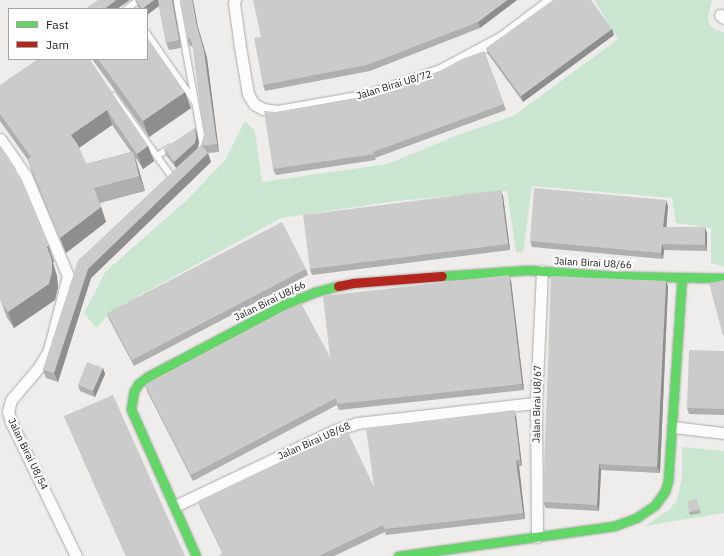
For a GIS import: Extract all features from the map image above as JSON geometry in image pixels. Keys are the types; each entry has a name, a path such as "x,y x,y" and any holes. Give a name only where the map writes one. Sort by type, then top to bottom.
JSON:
{"street":[{"name":"Jalan Birai U8/72","path":"235,0 234,3 246,87 254,104 263,109 278,111 368,95 440,70 502,37 551,0"},
{"name":"Jalan Birai U8/54","path":"0,139 26,176 71,274 49,350 39,367 11,400 8,411 11,422 76,556"},
{"name":"Jalan Birai U8/66","path":"196,556 131,408 134,392 138,384 147,377 283,305 315,292 353,283 528,270 682,278 724,278"},
{"name":"Jalan Birai U8/67","path":"537,537 536,403 542,271"},
{"path":"398,556 614,526 636,518 661,499 668,481 673,427 682,278"},
{"name":"Jalan Birai U8/68","path":"175,506 333,431 358,423 536,403"},
{"path":"673,427 724,433"}],"lane":[{"path":"129,8 139,0"},
{"path":"177,0 203,143 201,151"},
{"path":"148,34 196,102"},
{"path":"112,93 173,178"},
{"path":"194,131 200,127"},
{"path":"157,156 175,144"},
{"path":"167,183 178,173"}],"green space":[{"path":"594,0 712,0 708,17 710,25 715,30 724,32 724,267 711,263 711,228 676,223 672,198 532,186 523,253 516,252 507,191 397,201 281,218 113,310 96,328 84,313 106,271 187,200 225,160 245,121 255,131 262,182 387,164 458,135 515,115 618,39"},
{"path":"682,447 724,451 724,513 645,526 669,510 677,500 682,477"}],"building":[{"path":"98,0 116,0 105,8 86,8"},
{"path":"136,0 154,0 143,8 141,8"},
{"path":"158,0 172,0 179,40 166,43"},
{"path":"180,0 192,0 195,19 204,51 217,144 201,146 204,135 193,48 190,38 187,39"},
{"path":"253,0 507,0 478,22 367,65 263,85 254,38 261,37"},
{"path":"553,0 591,0 612,29 521,96 486,48"},
{"path":"148,38 185,92 143,121 99,60 148,60"},
{"path":"484,51 504,104 373,152 374,154 273,169 264,111 277,112 368,96 440,71 462,59"},
{"path":"37,60 90,60 148,146 137,154 107,110 71,135 78,145 86,164 133,152 139,176 94,188 101,207 60,238 28,160 31,157 0,114 0,85"},
{"path":"195,128 195,143 174,162 164,149"},
{"path":"0,145 15,167 48,245 47,247 52,260 52,272 49,284 8,312 0,298"},
{"path":"201,145 208,153 88,269 54,373 43,370 78,261"},
{"path":"534,188 666,200 663,227 705,227 705,245 662,244 661,253 530,241"},
{"path":"501,190 508,244 310,269 303,215"},
{"path":"282,222 306,269 132,360 107,313"},
{"path":"509,275 522,384 337,404 336,398 191,475 145,385 301,303 330,357 323,296"},
{"path":"551,276 666,281 657,467 599,464 597,505 543,502"},
{"path":"724,280 724,335 723,336 709,283"},
{"path":"689,350 724,351 724,409 687,408"},
{"path":"87,362 103,368 93,391 78,385"},
{"path":"113,395 185,556 126,556 64,416"},
{"path":"514,410 520,460 516,460 523,513 384,529 383,525 319,556 220,556 219,555 223,553 198,501 347,430 374,487 366,428"},
{"path":"696,499 700,510 689,512 687,502"}],"traffic: fast":[{"path":"442,276 528,270 614,276 724,278"},
{"path":"398,556 614,526 636,518 655,505 665,491 668,481 682,278"},
{"path":"196,556 131,409 134,391 138,384 147,377 283,305 315,292 338,286"}],"traffic: jam":[{"path":"338,286 353,283 442,276"}]}
